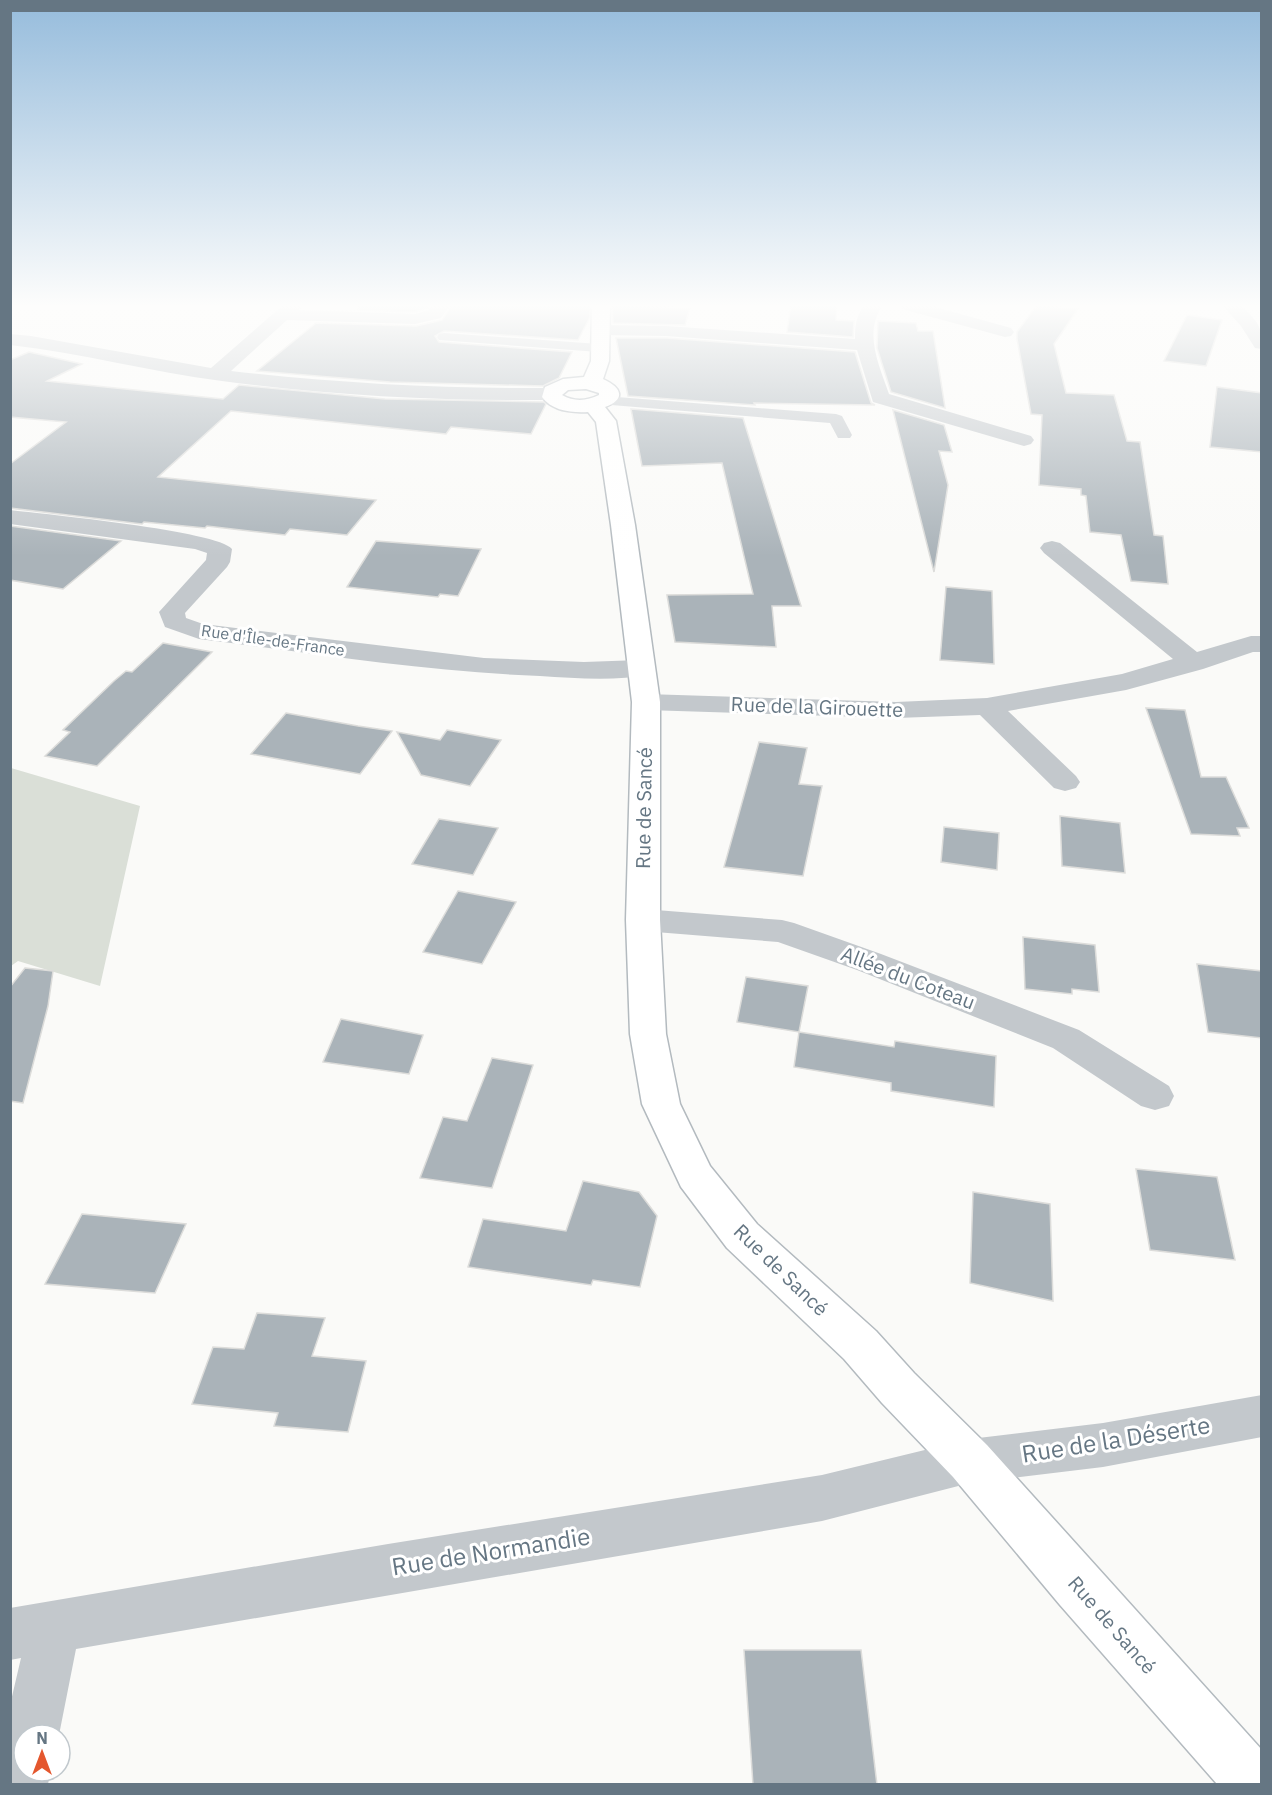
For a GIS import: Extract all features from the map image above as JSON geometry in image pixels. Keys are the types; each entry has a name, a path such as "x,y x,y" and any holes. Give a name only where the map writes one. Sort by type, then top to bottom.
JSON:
{"street":[{"path":"341,389 550,394 555,400 567,404 598,403"},
{"path":"550,394 555,389"},
{"name":"Rue de Sancé","path":"606,389 609,390 609,398 598,403 606,422 623,525 646,702 643,920 648,1034 661,1104 695,1176 742,1236 860,1345 898,1388 970,1461 1078,1587 1254,1785"},
{"path":"877,389 880,398 1024,440"},
{"name":"Rue d'Île-de-France","path":"10,517 198,542 220,549 218,562 172,612 174,622 199,631 484,666 584,670 640,668"},
{"path":"1052,548 1194,663"},
{"name":"Rue de la Girouette","path":"646,702 896,710 987,706 1126,682 1251,644 1262,644"},
{"path":"987,706 1065,782"},
{"name":"Allée du Coteau","path":"643,920 782,931 869,962 1065,1039 1155,1096"},
{"name":"Rue de la Déserte","path":"970,1461 1102,1445 1262,1416"},
{"name":"Rue de Normandie","path":"33,1630 822,1497 970,1461"},
{"path":"31,1723 33,1630"}],"lane":[{"path":"598,403 836,419 844,435"}],"shaded area":[{"path":"11,768 140,806 100,986 18,961 11,966"}],"building":[{"path":"10,389 123,389 223,399 235,389 278,389 385,399 544,402 546,404 531,434 451,427 446,434 231,411 158,477 376,500 347,535 290,529 285,535 207,526 205,528 144,522 142,524 10,508 10,464 66,422 10,417"},
{"path":"627,389 867,389 871,403 875,405 754,403 755,405 628,396"},
{"path":"890,389 942,389 945,408 891,392"},
{"path":"1026,389 1065,389 1066,393 1114,395 1127,441 1140,442 1154,535 1163,536 1168,584 1131,581 1121,535 1090,532 1086,496 1081,495 1081,489 1039,485 1042,415 1031,414"},
{"path":"1217,389 1262,393 1262,452 1210,447"},
{"path":"631,409 743,418 801,606 772,606 776,647 675,642 667,595 753,594 722,463 642,466"},
{"path":"893,410 944,425 952,452 939,451 948,485 934,572"},
{"path":"10,526 121,541 63,589 10,580"},
{"path":"376,541 481,549 458,596 440,594 438,597 347,587"},
{"path":"946,587 992,591 994,664 940,660"},
{"path":"163,643 212,652 97,766 45,756 70,732 63,730 114,681 126,671 132,672"},
{"path":"1146,708 1185,710 1201,777 1226,777 1249,828 1237,828 1240,836 1191,834"},
{"path":"286,713 392,731 360,774 251,754"},
{"path":"447,730 501,740 470,786 421,775 397,732 440,740"},
{"path":"759,742 807,748 799,784 822,786 803,876 724,867"},
{"path":"1060,816 1120,823 1125,873 1062,866"},
{"path":"439,819 498,828 473,875 412,864"},
{"path":"944,827 999,833 997,870 941,862"},
{"path":"458,891 516,902 482,964 423,952"},
{"path":"1023,937 1095,945 1099,992 1072,989 1072,994 1025,989"},
{"path":"1197,964 1262,971 1262,1038 1208,1032"},
{"path":"25,968 53,971 48,1006 23,1103 10,1101 10,987"},
{"path":"746,977 808,986 799,1032 737,1022"},
{"path":"341,1019 423,1035 409,1074 323,1062"},
{"path":"799,1032 894,1047 895,1041 996,1056 994,1107 891,1091 891,1083 794,1067"},
{"path":"492,1058 533,1065 492,1188 420,1178 443,1117 467,1121"},
{"path":"1136,1169 1217,1177 1235,1260 1150,1250"},
{"path":"583,1181 639,1192 657,1216 640,1287 593,1280 591,1285 468,1267 483,1219 566,1231"},
{"path":"973,1192 1050,1204 1053,1301 970,1283"},
{"path":"82,1214 186,1224 155,1293 45,1284"},
{"path":"257,1313 325,1318 312,1356 366,1361 348,1432 274,1426 278,1413 192,1404 213,1347 244,1349"},
{"path":"744,1650 861,1650 877,1785 753,1785"}]}
